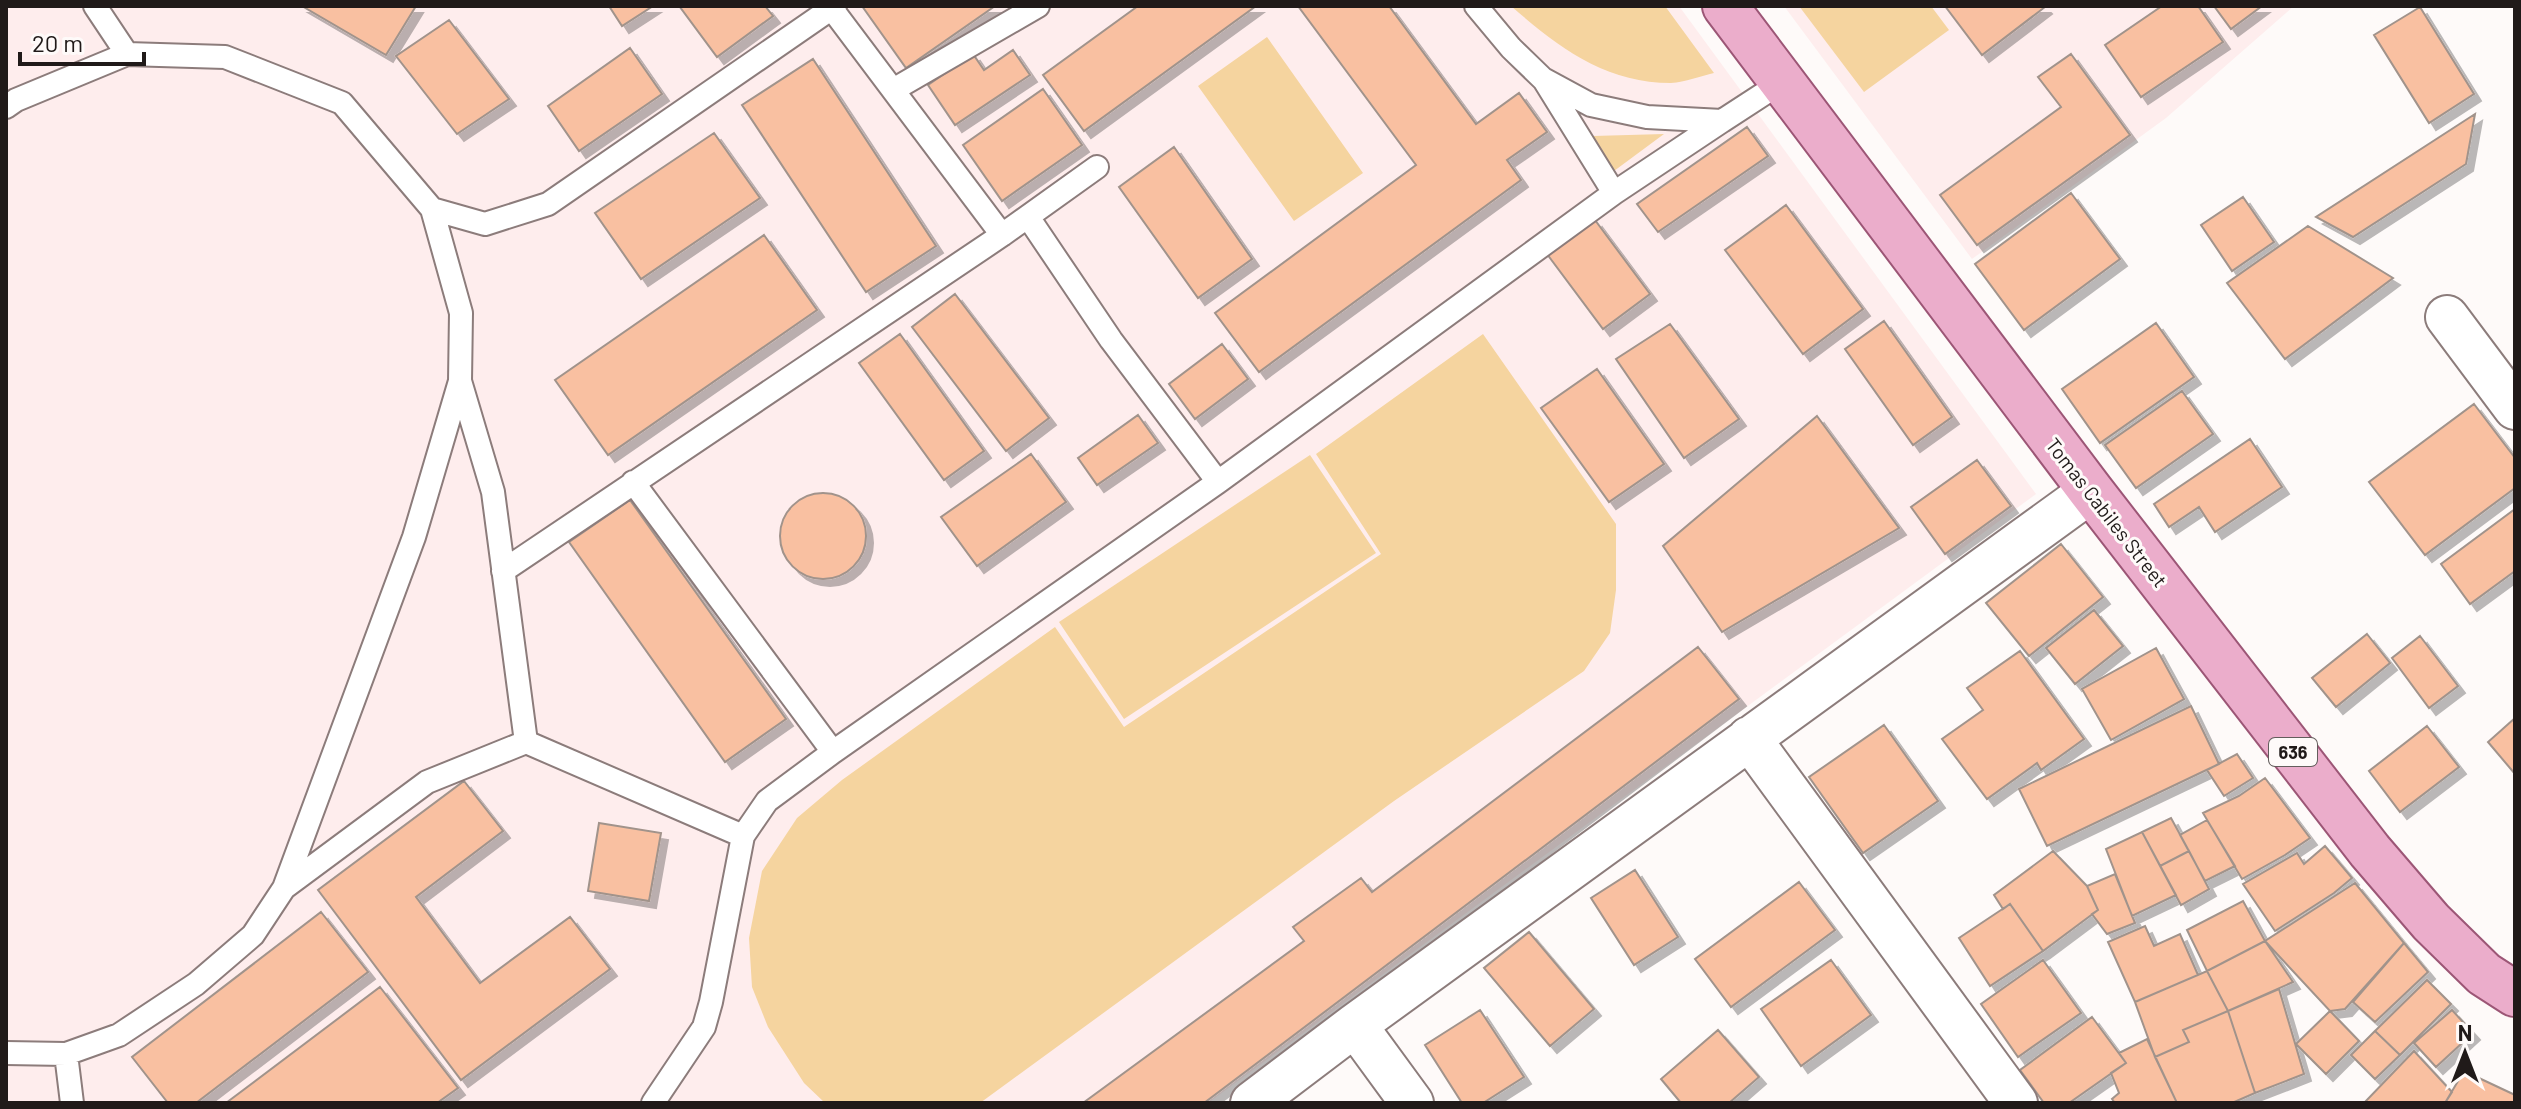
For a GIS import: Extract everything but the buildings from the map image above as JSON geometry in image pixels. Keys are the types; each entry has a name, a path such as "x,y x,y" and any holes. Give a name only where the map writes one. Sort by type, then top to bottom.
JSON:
{"main road":[{"name":"Tomas Cabiles Street","path":"1725,6 2091,491 2370,851 2431,922 2484,974 2515,994"}],"street":[{"path":"2447,317 2515,408"},
{"path":"1252,1103 2091,491"},
{"path":"1749,738 2016,1103"},
{"path":"1355,1025 1412,1103"}],"lane":[{"path":"95,6 127,54"},
{"path":"893,90 1038,6"},
{"path":"1476,6 1511,48 1543,79 1614,193"},
{"path":"432,209 485,224 548,204 833,7 1002,235"},
{"path":"6,107 127,54 225,57 342,103 432,209 461,313 460,381 414,537 284,888 253,935 196,984 119,1035 66,1054 6,1053"},
{"path":"1543,79 1591,105 1647,117 1722,121"},
{"path":"653,1103 704,1027 743,836 767,801 1218,482 1614,193 1782,82"},
{"path":"503,571 1002,235 1097,167"},
{"path":"1028,217 1111,340 1218,482"},
{"path":"460,381 493,492 526,742"},
{"path":"633,482 833,752"},
{"path":"284,888 427,782 526,742 743,836"},
{"path":"66,1054 72,1103"}],"shaded area":[{"path":"6,6 1679,6 2036,494 1208,1103 6,1103"},
{"path":"1511,6 1665,6 1714,73 1671,83 1625,77 1584,60"},
{"path":"1784,6 2294,6 2166,118 1972,259"},
{"path":"1799,6 1931,6 1949,30 1864,92"},
{"path":"1267,37 1363,173 1294,221 1198,86"},
{"path":"1664,134 1614,171 1593,136"},
{"path":"1483,334 1616,524 1616,590 1610,633 1584,671 1394,801 980,1103 825,1103 804,1083 768,1027 752,987 749,938 762,871 797,818 842,780 1055,627 1124,727 1381,554 1316,454"},
{"path":"1310,455 1376,553 1124,719 1059,622"}]}
